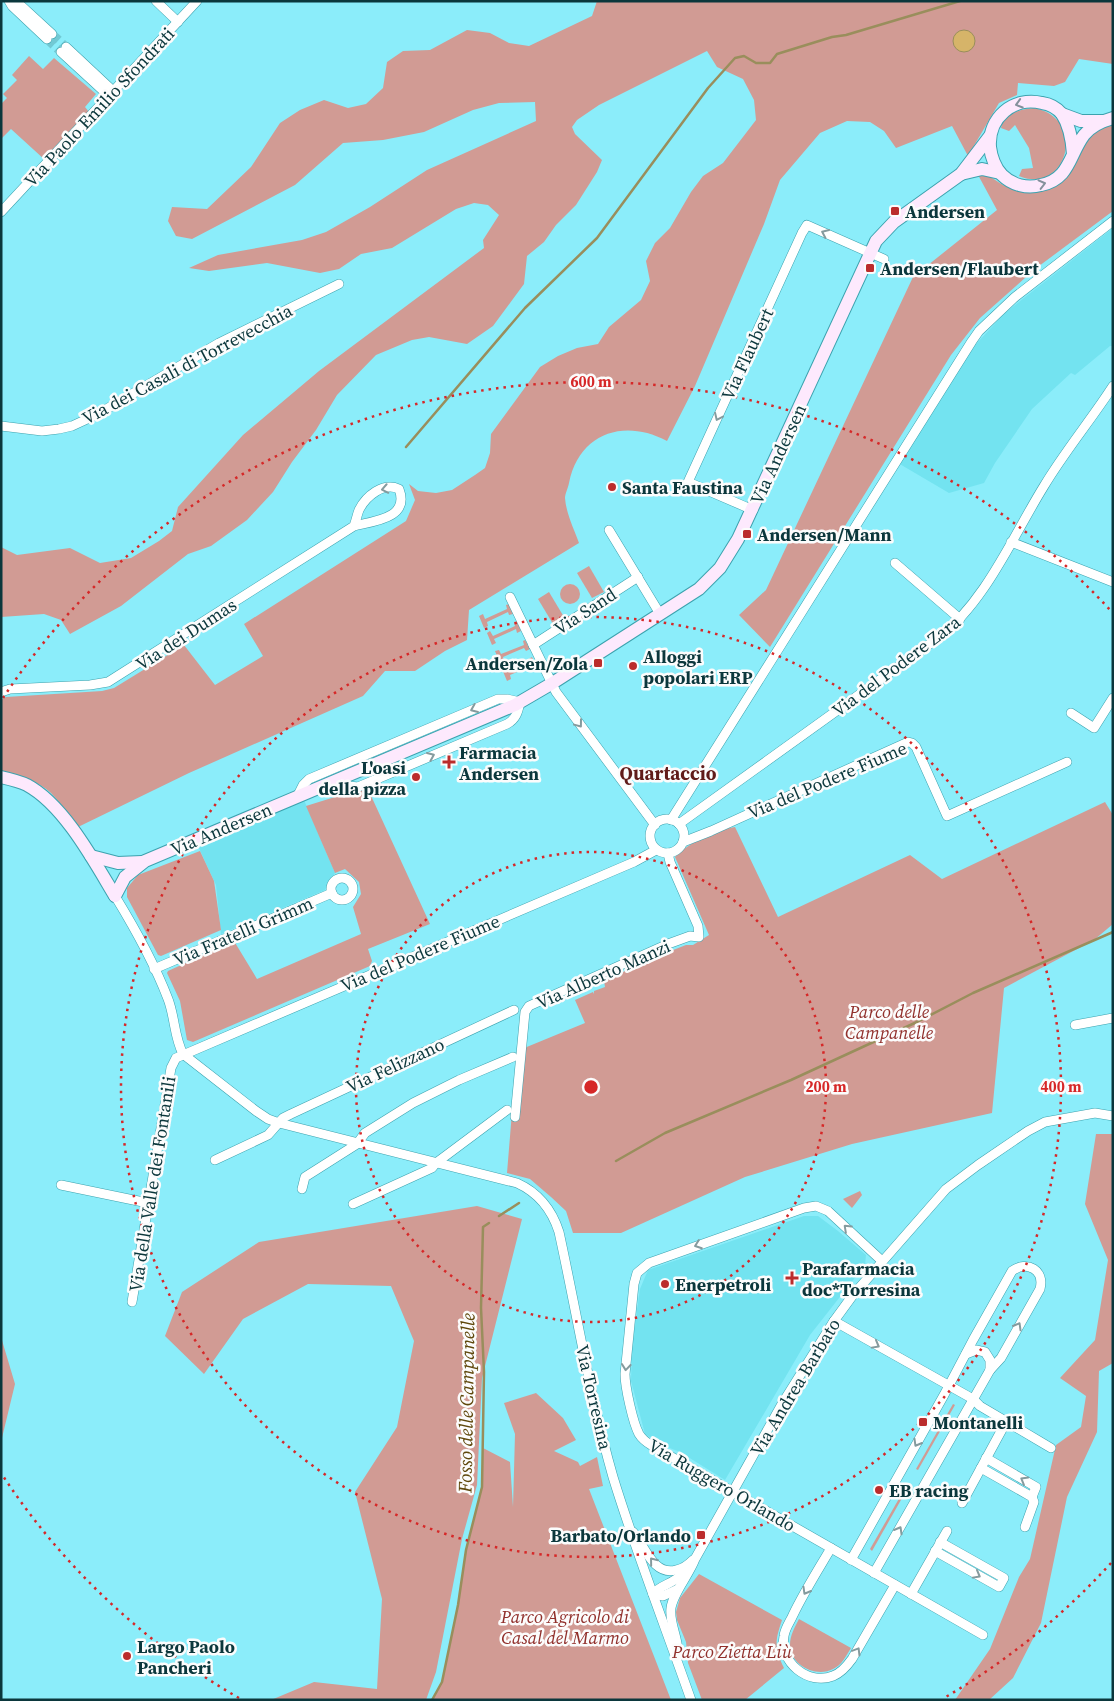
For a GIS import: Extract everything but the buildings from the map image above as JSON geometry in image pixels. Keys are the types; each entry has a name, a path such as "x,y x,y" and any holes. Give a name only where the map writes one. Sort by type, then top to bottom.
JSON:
{"street":[{"path":"9,1 12,6 50,37 16,1"},
{"path":"156,1 178,22"},
{"name":"Via Paolo Emilio Sfondrati","path":"1,212 197,1"},
{"path":"63,49 111,94"},
{"name":"Via Andersen","path":"115,896 125,877 145,861 520,702 699,589 714,575 734,547 753,510 876,241 890,226 961,174 990,136 997,119 1016,104 1039,102 1081,121 1108,119"},
{"path":"1062,114 1072,137 1073,154"},
{"name":"Via Andersen","path":"961,174 982,169 1000,173 1019,185 1033,187 1044,185 1051,182 1068,166 1085,134 1108,119"},
{"path":"990,136 991,154 1000,173"},
{"path":"674,822 972,340 985,325 1016,297 1113,221"},
{"name":"Via Flaubert","path":"753,510 688,482 807,224 870,254"},
{"path":"870,254 884,259"},
{"name":"Via dei Casali di Torrevecchia","path":"1,426 42,431 72,426 98,414 219,343 339,284"},
{"name":"Via del Podere Zara","path":"674,822 938,638 960,619 976,600 1044,485 1113,386"},
{"name":"Via dei Dumas","path":"1,692 10,689 90,685 108,682 354,526 395,514 402,498 399,489 393,487 379,489 360,509 354,526"},
{"path":"609,530 660,614"},
{"path":"1011,542 1113,582"},
{"path":"895,563 960,619"},
{"name":"Via Sand","path":"533,644 638,577"},
{"path":"510,597 551,684 655,825"},
{"name":"Via Andersen","path":"297,797 303,784 309,779 498,699 507,698 520,702"},
{"path":"1071,713 1094,728 1113,698"},
{"name":"Via del Podere Fiume","path":"683,842 711,832 908,742 916,747 947,816 1067,762"},
{"name":"Via della Valle dei Fontanili","path":"1,777 22,783 42,795 59,813 91,856 115,896 170,1003 178,1042 183,1054 175,1060 171,1068 132,1302"},
{"path":"662,820 674,822 683,830 683,842 677,850 668,853 656,850 650,837 651,830 662,820"},
{"name":"Via del Podere Fiume","path":"183,1054 634,862 656,850"},
{"name":"Via Alberto Manzi","path":"515,1117 525,1012 529,1006 674,942 690,936 699,937 698,926 670,862 668,853"},
{"name":"Via Andersen","path":"91,856 118,863 145,861"},
{"name":"Via Fratelli Grimm","path":"154,969 332,893"},
{"name":"Via Felizzano","path":"215,1160 268,1135 283,1118 514,1010"},
{"path":"1075,1025 1113,1018"},
{"name":"Via Torresina","path":"183,1054 268,1119 357,1144 517,1183 538,1197 553,1216 564,1256 600,1428 630,1528 691,1700"},
{"path":"302,1189 305,1177 357,1144 365,1133 413,1103 459,1080 514,1057"},
{"path":"353,1204 432,1168 436,1163 507,1110"},
{"name":"Via Andrea Barbato","path":"678,1662 677,1641 670,1611 673,1600 688,1576 692,1562 782,1404 834,1321 882,1261 946,1189 962,1176 1028,1131 1045,1122 1095,1113 1113,1116"},
{"path":"61,1186 148,1203"},
{"name":"Via Ruggero Orlando","path":"882,1261 828,1211 819,1206 812,1206 644,1266 637,1273 634,1284 625,1378 638,1433 651,1445 983,1635"},
{"path":"851,1560 1012,1271 1023,1266 1035,1269 1040,1275 1041,1288 1001,1358 990,1370 973,1399 874,1573"},
{"path":"834,1321 973,1399 980,1406 1051,1448"},
{"path":"966,1354 976,1350 984,1352 990,1360 990,1370"},
{"path":"962,1502 1006,1422"},
{"path":"986,1458 1036,1487 1032,1498 1034,1502 1025,1527"},
{"path":"981,1468 1032,1498"},
{"path":"630,1528 642,1543 651,1560 660,1568 670,1571 692,1562"},
{"path":"911,1594 947,1531"},
{"path":"935,1552 999,1587 1004,1578 940,1542"},
{"path":"831,1548 798,1604 784,1635 784,1648 787,1658 803,1674 826,1678 835,1676 844,1669 856,1653 895,1585"},
{"path":"653,1594 679,1578 692,1562"},
{"path":"653,1594 666,1595 680,1587"}],"shaded area":[{"path":"960,30 968,30 975,37 975,45 968,52 960,52 953,45 953,37"},
{"path":"1113,228 1113,346 1110,346 1075,375 1071,373 1032,409 995,463 984,483 949,493 898,463 975,345 1005,313"},
{"path":"304,800 335,873 325,890 221,934 216,885 198,846"},
{"path":"804,1216 818,1216 838,1231 866,1255 865,1265 810,1335 725,1480 680,1452 662,1445 645,1434 631,1381 632,1346 640,1289 648,1270"}],"green space":[{"path":"597,1 1113,1 1113,64 1079,59 1065,82 1054,86 1018,83 1017,95 999,103 968,156 952,126 896,148 884,131 870,122 847,121 820,133 780,180 764,224 695,386 667,441 651,434 620,431 606,435 593,442 582,452 574,466 565,498 579,543 469,610 467,640 445,651 415,671 385,671 363,696 189,773 78,827 46,789 28,779 1,771 1,700 6,697 102,691 114,688 184,645 215,685 263,656 244,624 406,521 415,500 409,484 418,491 436,493 452,490 485,468 490,453 491,434 540,367 558,356 577,348 598,344 609,327 641,300 650,281 646,261 655,243 670,228 691,192 703,176 723,163 756,120 754,100 743,79 717,67 707,51 599,105 577,120 572,127 575,134 602,160 597,172 576,205 556,225 544,242 527,256 524,284 493,326 467,344 429,337 412,340 376,355 337,395 316,430 273,492 247,520 211,546 188,554 121,606 70,634 61,620 44,614 1,617 1,547 17,555 70,548 100,563 131,558 159,541 172,531 178,507 243,435 319,371 484,248 483,240 499,215 488,205 474,203 456,209 392,248 361,254 339,269 320,273 267,263 209,271 189,268 218,255 302,240 326,232 370,207 427,170 536,121 535,102 499,103 473,110 424,132 383,140 343,143 295,185 192,239 176,236 168,221 172,207 207,209 251,167 280,123 300,110 324,100 348,108 366,104 383,88 387,62 403,51 430,50 467,30 490,33 509,43 529,46 592,16"},
{"path":"29,56 43,69 54,58 96,94 85,107 89,112 45,160 11,129 1,139 1,104 7,98 3,94 17,80 12,75"},
{"path":"1034,108 1043,110 1055,118 1062,127 1066,147 1064,158 1051,174 1041,178 1030,179 1019,176 1022,169 1033,168 1029,148 1015,125 1009,131 1001,128 1009,115 1024,109"},
{"path":"1113,123 1113,211 1035,269 980,318 951,355 770,647 739,615 766,590 913,277 997,210 977,173 988,175 1007,187 1036,191 1099,128"},
{"path":"589,566 604,592 592,598 577,573"},
{"path":"570,584 577,587 580,594 577,601 570,604 563,601 560,594 563,587"},
{"path":"549,592 564,617 553,624 538,599"},
{"path":"509,604 513,614 509,615 508,612 487,622 488,626 484,628 479,616 483,614 485,619 507,609 506,605"},
{"path":"517,621 521,631 517,633 516,629 494,639 496,643 492,645 487,633 490,631 493,636 515,626 514,622"},
{"path":"525,640 530,649 526,651 524,648 503,657 504,662 500,663 495,651 499,650 501,654 524,645 523,641"},
{"path":"532,657 536,667 533,669 531,666 510,675 511,679 507,681 502,669 506,668 508,672 531,662 529,659"},
{"path":"367,787 430,924 368,949 372,961 370,966 193,1042 187,1040 180,1001 167,973 168,971 234,941 257,979 361,934 353,907 361,894 359,882 345,869 335,873 306,806"},
{"name":"Parco delle Campanelle","path":"1105,802 1113,815 1113,924 1094,940 1004,988 992,1113 852,1144 745,1177 621,1233 573,1233 566,1211 551,1197 530,1179 507,1173 517,1051 585,1023 575,1000 593,992 594,994 594,991 605,987 604,981 650,959 686,945 693,945 709,935 675,857 695,842 719,831 735,827 778,917 910,855 942,879"},
{"path":"200,851 214,881 221,930 161,956 158,955 127,897 127,888 138,875"},
{"path":"1096,1134 1113,1134 1113,1363 1099,1371 1097,1432 1067,1497 1041,1623 1013,1678 989,1700 955,1700 990,1649 1019,1577 1030,1559 1056,1445 1081,1427 1086,1396 1060,1378 1095,1340 1108,1260 1085,1204"},
{"path":"860,1191 862,1195 852,1208 843,1199"},
{"path":"477,1206 522,1219 482,1378 477,1485 462,1539 436,1672 426,1700 271,1700 314,1682 377,1689 382,1599 355,1492 397,1427 414,1341 391,1286 308,1284 243,1319 204,1374 165,1336 182,1292 259,1242"},
{"path":"1,1337 15,1384 1,1442"},
{"name":"Parco Agricolo di Casal del Marmo","path":"536,1393 563,1418 576,1440 554,1451 578,1462 580,1466 597,1457 603,1486 589,1489 671,1700 432,1700 442,1682 458,1605 466,1550 482,1487 483,1448 510,1462 513,1507 515,1434 504,1403"},
{"path":"953,1404 955,1405 918,1470 916,1469"},
{"path":"908,1483 910,1484 872,1551 870,1549"},
{"name":"Parco Zietta Liù","path":"699,1574 782,1620 778,1633 777,1649 784,1668 745,1700 702,1700 688,1663 686,1642 677,1620 676,1612 680,1598"},
{"path":"799,1619 851,1648 839,1665 833,1669 819,1672 812,1671 799,1664 791,1652 790,1641"}],"waterway":[{"path":"406,447 525,308 597,238 708,88 735,58 744,56 756,63 770,63 777,54 960,1"},
{"name":"Fosso delle Campanelle","path":"616,1161 665,1133 791,1080 919,1021 973,993 1113,932"},
{"name":"Fosso delle Campanelle","path":"499,1216 519,1203"},
{"name":"Fosso delle Campanelle","path":"432,1700 442,1682 458,1605 466,1550 482,1487 484,1372 481,1308 483,1227 489,1223"}],"tunnel":[{"path":"52,34 66,47"},
{"path":"47,39 61,52"}],"place":[{"name":"Andersen","path":"895,211"},
{"name":"Andersen/Flaubert","path":"870,268"},
{"name":"Santa Faustina","path":"612,487"},
{"name":"Andersen/Mann","path":"747,534"},
{"name":"Andersen/Zola","path":"598,663"},
{"name":"Alloggi popolari ERP","path":"633,666"},
{"name":"Farmacia Andersen","path":"449,762"},
{"name":"L'oasi della pizza","path":"416,777"},
{"name":"Parafarmacia doc*Torresina","path":"792,1278"},
{"name":"Enerpetroli","path":"665,1284"},
{"name":"Montanelli","path":"923,1422"},
{"name":"EB racing","path":"879,1490"},
{"name":"Barbato/Orlando","path":"701,1535"},
{"name":"Largo Paolo Pancheri","path":"127,1656"}],"district":[{"name":"Quartaccio","path":"668,773"}]}
